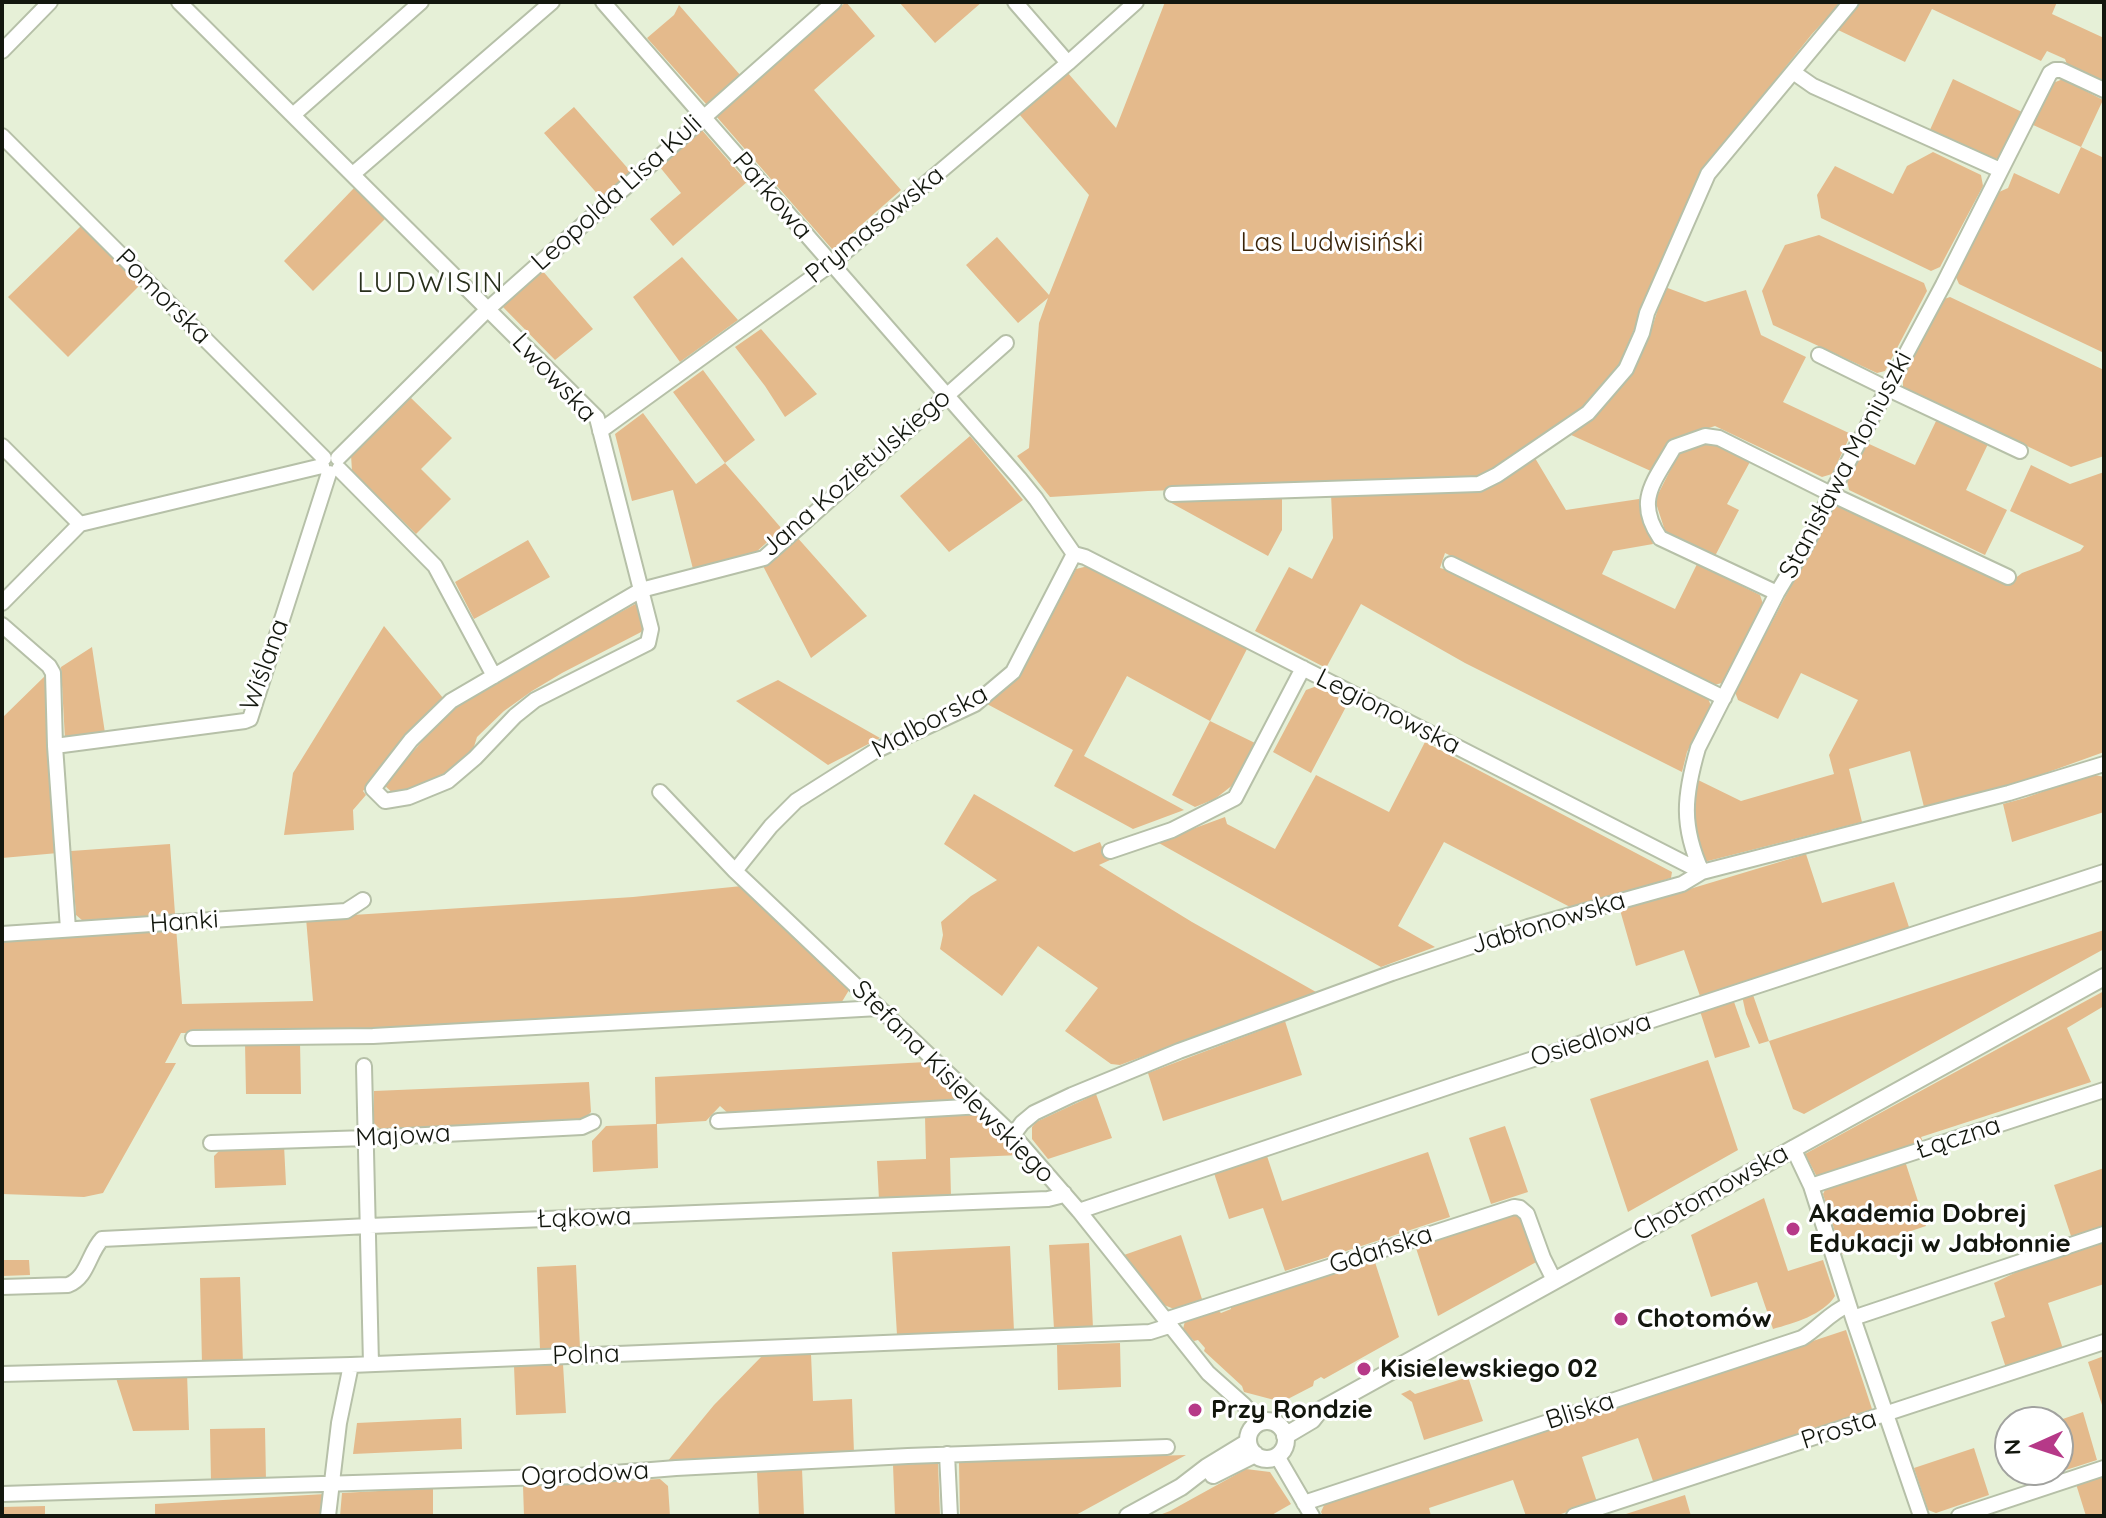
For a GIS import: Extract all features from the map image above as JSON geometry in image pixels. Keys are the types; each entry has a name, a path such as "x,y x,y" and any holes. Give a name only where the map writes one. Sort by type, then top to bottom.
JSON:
{"street":[{"path":"2,51 50,2"},
{"name":"Lwowska","path":"179,2 597,418 651,629 648,643"},
{"path":"293,115 421,2"},
{"path":"353,174 552,2"},
{"name":"Parkowa","path":"603,2 1036,499 1074,554"},
{"name":"Leopolda Lisa Kuli","path":"331,465 488,309 834,2"},
{"path":"1015,2 1068,63"},
{"name":"Prymasowska","path":"600,431 831,264 1136,2"},
{"path":"1172,494 1479,484 1588,413 1626,369 1708,174 1851,2"},
{"name":"Stanisława Moniuszki","path":"1702,872 1686,821 1686,798 1698,748 1777,593 1807,543 1943,285 2046,79 2055,70 2066,72 2104,90"},
{"path":"1793,72 1813,86 2000,170"},
{"name":"Pomorska","path":"2,136 435,566 494,676"},
{"name":"Jana Kozietulskiego","path":"648,643 535,700 448,781 409,797 390,801 385,801 373,789 411,740 451,701 641,590 764,558 1006,343"},
{"path":"1819,355 2020,451"},
{"path":"1777,593 1660,538 1649,514 1648,494 1674,447 1705,436 1719,438 2008,577"},
{"path":"2,446 80,524"},
{"path":"2,603 80,524 331,465"},
{"name":"Wiślana","path":"55,746 250,719 331,465"},
{"name":"Legionowska","path":"1074,554 1702,872"},
{"name":"Malborska","path":"735,871 771,826 796,801 875,751 975,704 1013,672 1074,554"},
{"path":"1451,564 1724,698"},
{"path":"2,625 52,670 68,929"},
{"path":"1110,851 1172,830 1235,798 1303,668"},
{"name":"Jabłonowska","path":"1013,1135 1034,1113 1179,1051 1528,927 1682,884 1702,872 2102,767"},
{"name":"Stefana Kisielewskiego","path":"660,792 735,871 1013,1135 1079,1211 1208,1373 1244,1405 1256,1424"},
{"name":"Osiedlowa","path":"1079,1211 2104,872"},
{"name":"Hanki","path":"2,934 346,911 363,900"},
{"name":"Chotomowska","path":"1282,1430 1307,1411 1319,1411 2104,977"},
{"path":"193,1038 373,1036 879,1008"},
{"path":"364,1066 371,1364"},
{"name":"Łączna","path":"1811,1186 2104,1090"},
{"path":"718,1121 983,1106"},
{"name":"Majowa","path":"211,1143 582,1127 593,1122"},
{"path":"1793,1148 1811,1186 1921,1516"},
{"name":"Łąkowa","path":"2,1287 68,1285 82,1276 93,1250 102,1239 1048,1199 1064,1193"},
{"name":"Gdańska","path":"1167,1323 1514,1207 1527,1214 1554,1280"},
{"name":"Bliska","path":"1308,1509 1802,1338 1841,1308 1851,1311 2104,1234"},
{"name":"Polna","path":"2,1374 351,1365 1150,1332 1167,1323"},
{"name":"Prosta","path":"1574,1516 2104,1342"},
{"path":"328,1516 339,1423 351,1365"},
{"path":"1266,1421 1282,1430 1284,1446 1277,1456 1268,1459 1251,1448 1249,1432 1256,1424 1266,1421"},
{"name":"Ogrodowa","path":"2,1494 407,1483 947,1454 1167,1447"},
{"path":"1128,1516 1181,1487 1207,1467 1251,1448"},
{"path":"947,1454 950,1516"},
{"path":"1277,1456 1308,1509"},
{"path":"1959,1516 2104,1468"}],"green space":[{"path":"846,2 875,36 814,90 901,190 832,249 716,116"},
{"path":"899,2 982,2 935,43"},
{"name":"Las Ludwisiński","path":"1165,2 1842,2 1812,34 1700,174 1616,372 1580,413 1482,478 1050,497 1017,456 1029,448 1039,323 1048,298 1018,323 966,265 997,237 1049,295 1089,195 1019,114 1067,72 1116,128"},
{"path":"1859,2 2057,2 2052,14 2104,38 2104,84 2068,67 2065,59 2047,51 2041,61 1932,9 1905,62 1836,29"},
{"path":"679,5 741,76 707,105 647,38 674,15"},
{"path":"1953,79 2022,112 1999,158 1988,161 1929,132"},
{"path":"2063,79 2103,100 2081,147 2031,124 2053,83"},
{"path":"574,107 631,172 601,198 544,133"},
{"path":"701,129 747,182 673,246 650,219 681,193 659,166"},
{"path":"2081,147 2104,158 2104,353 1959,284 1955,275 1999,192 2008,188 2014,173 2059,194"},
{"path":"1933,152 1981,175 1983,186 1940,267 1931,271 1821,218 1817,195 1835,166 1893,194 1907,166"},
{"path":"354,188 385,219 313,291 284,261"},
{"path":"81,226 140,285 68,357 8,297"},
{"path":"1819,235 1924,283 1927,291 1885,371 1877,373 1773,325 1762,291 1785,245"},
{"path":"682,257 738,320 680,362 633,297"},
{"path":"541,269 593,329 555,360 500,304"},
{"path":"1665,287 1705,302 1746,290 1761,335 1806,357 1783,402 1851,434 1832,474 1822,477 1715,426 1669,441 1653,472 1569,434 1589,421 1625,378 1649,337"},
{"path":"1950,297 2104,370 2104,456 2071,467 1903,387 1903,378 1941,300"},
{"path":"761,329 817,394 785,417 735,347"},
{"path":"703,370 755,440 725,463 673,392"},
{"path":"410,397 452,438 421,469 451,499 416,534 352,471 351,455"},
{"path":"643,413 696,484 725,463 782,529 755,553 693,569 673,490 632,501 615,434"},
{"path":"1937,419 1988,444 1966,490 2007,510 1985,555 1849,490 1847,480 1867,443 1915,465"},
{"path":"970,436 1023,500 949,552 900,496"},
{"path":"1712,442 1751,460 1727,504 1739,510 1715,556 1666,534 1655,500 1679,453"},
{"path":"1535,458 1566,510 1639,499 1653,544 1613,551 1602,574 1675,609 1697,564 1760,595 1763,604 1722,683 1714,685 1445,553 1440,568 1452,571 1708,698 1711,706 1687,752 1682,772 1465,663 1361,604 1326,668 1255,631 1289,567 1312,579 1333,538 1331,494 1486,488"},
{"path":"2031,465 2070,484 2104,472 2104,752 2018,783 1924,807 1910,751 1849,769 1862,822 1704,862 1695,820 1694,778 1741,801 1834,774 1829,755 1858,700 1801,673 1778,719 1738,700 1735,692 1833,506 1842,503 2009,583 2022,573 2080,551 2084,546 2010,511"},
{"path":"1282,494 1282,530 1268,556 1164,499"},
{"path":"796,536 867,616 811,658 763,566"},
{"path":"528,540 550,577 474,619 455,582"},
{"path":"1088,566 1247,649 1210,721 1127,676 1084,756 1184,810 1133,829 1054,786 1073,750 987,704 1021,674 1076,569"},
{"path":"637,603 645,630 562,673 504,711 477,737 472,753 451,775 396,796 384,785 451,708"},
{"path":"384,626 443,698 363,791 366,795 353,810 354,830 284,835 293,773"},
{"path":"92,647 105,733 65,739 61,667"},
{"path":"47,674 58,853 2,858 2,718"},
{"path":"778,680 880,738 828,765 736,701"},
{"path":"1317,686 1348,703 1311,773 1273,752 1306,690"},
{"path":"1210,721 1255,743 1234,784 1215,799 1195,807 1172,795"},
{"path":"1425,742 1672,872 1671,878 1572,908 1444,842 1398,926 1435,947 1381,967 1157,842 1225,817 1227,824 1275,849 1316,775 1389,812"},
{"path":"2091,774 2104,777 2104,812 2012,842 2003,804"},
{"path":"974,794 1074,852 1100,842 1110,860 1099,865 1316,992 1120,1065 1111,1064 1065,1031 1098,988 1038,946 1002,996 940,949 943,935 941,922 971,896 997,880 944,844"},
{"path":"170,844 175,914 83,921 76,915 71,851"},
{"path":"1806,854 1822,903 1894,882 1910,930 1701,999 1684,950 1636,966 1620,910"},
{"path":"742,886 839,975 834,977 849,990 840,1005 373,1031 181,1033 165,1063 176,1063 103,1193 84,1197 2,1194 2,941 176,927 182,1004 313,1001 306,918 633,897"},
{"path":"2104,930 2104,949 1804,1114 1793,1109 1769,1041"},
{"path":"2104,991 2104,1006 2067,1028 2091,1082 1921,1137 1923,1142 1817,1177 1805,1154"},
{"path":"1752,992 1769,1041 1759,1044 1742,996"},
{"path":"1733,999 1750,1047 1715,1058 1700,1011"},
{"path":"1285,1021 1302,1075 1163,1121 1148,1073"},
{"path":"300,1042 301,1094 246,1094 245,1043"},
{"path":"1708,1060 1738,1150 1628,1212 1590,1099"},
{"path":"926,1062 966,1099 964,1104 730,1115 720,1106 706,1121 657,1124 658,1168 593,1172 592,1141 606,1126 656,1124 655,1077"},
{"path":"589,1082 591,1112 582,1122 382,1131 374,1123 374,1091"},
{"path":"1096,1094 1112,1138 1048,1159 1032,1139 1032,1127 1036,1122"},
{"path":"973,1113 1000,1131 1021,1155 950,1158 951,1197 879,1200 877,1161 926,1159 925,1116"},
{"path":"1505,1126 1528,1192 1491,1204 1469,1138"},
{"path":"284,1145 286,1185 215,1188 214,1156 223,1147"},
{"path":"1428,1152 1450,1217 1285,1271 1263,1208 1229,1219 1213,1170 1266,1153 1282,1201"},
{"path":"1905,1161 1926,1226 1842,1254 1823,1194 1826,1188"},
{"path":"2104,1168 2104,1228 2072,1239 2054,1185"},
{"path":"1764,1198 1788,1271 1823,1260 1835,1296 1816,1313 1773,1329 1757,1282 1711,1297 1691,1235"},
{"path":"1515,1214 1523,1218 1540,1260 1438,1316 1415,1245"},
{"path":"1181,1235 1202,1299 1174,1309 1164,1305 1124,1255"},
{"path":"2104,1237 2104,1284 2048,1303 2063,1349 2006,1368 1991,1322 2005,1317 1994,1283 2035,1263"},
{"path":"1089,1243 1093,1328 1054,1329 1049,1245"},
{"path":"1010,1246 1014,1331 897,1335 892,1252"},
{"path":"1374,1259 1399,1337 1324,1379 1321,1377 1314,1381 1313,1386 1282,1402 1244,1392 1242,1386 1204,1351 1198,1340 1194,1341 1183,1329 1185,1321 1218,1310 1221,1313 1231,1309 1231,1306"},
{"path":"2,1260 29,1260 30,1275 2,1276"},
{"path":"576,1265 580,1348 540,1350 537,1267"},
{"path":"240,1277 243,1363 202,1364 200,1278"},
{"path":"1846,1330 1873,1412 1654,1484 1638,1438 1582,1457 1597,1502 1555,1516 1526,1516 1513,1480 1429,1508 1431,1516 1323,1516 1321,1512 1325,1503"},
{"path":"1120,1343 1121,1387 1058,1390 1057,1345"},
{"path":"811,1354 813,1401 852,1399 854,1453 667,1462 714,1405 762,1356"},
{"path":"2104,1356 2104,1405 2102,1405 2088,1362"},
{"path":"563,1364 566,1413 516,1415 514,1366"},
{"path":"187,1373 189,1430 133,1431 115,1375"},
{"path":"1468,1377 1483,1421 1424,1440 1412,1402 1401,1394 1410,1390 1415,1394"},
{"path":"2083,1412 2097,1460 2074,1467 2074,1415"},
{"path":"461,1418 462,1449 353,1454 357,1423"},
{"path":"265,1428 266,1481 211,1482 210,1429"},
{"path":"1974,1448 1989,1495 1936,1513 1928,1510 1914,1468"},
{"path":"1186,1455 1074,1516 960,1516 959,1462"},
{"path":"938,1463 940,1516 895,1516 893,1465"},
{"path":"802,1469 804,1516 759,1516 757,1471"},
{"path":"1246,1469 1270,1472 1291,1504 1270,1516 1157,1516 1170,1511"},
{"path":"2104,1475 2104,1516 2086,1516 2076,1484"},
{"path":"660,1479 668,1486 670,1516 524,1516 523,1486"},
{"path":"433,1488 433,1516 340,1516 342,1493"},
{"path":"325,1494 323,1516 155,1516 155,1504"},
{"path":"1685,1495 1691,1516 1626,1516 1626,1514"},
{"path":"45,1506 45,1516 2,1516 2,1507"}],"place":[{"name":"Akademia Dobrej Edukacji w Jabłonnie","path":"1793,1229"},
{"name":"Chotomów","path":"1621,1319"},
{"name":"Kisielewskiego 02","path":"1364,1369"},
{"name":"Przy Rondzie","path":"1195,1410"}],"district":[{"name":"LUDWISIN","path":"431,284"}]}
